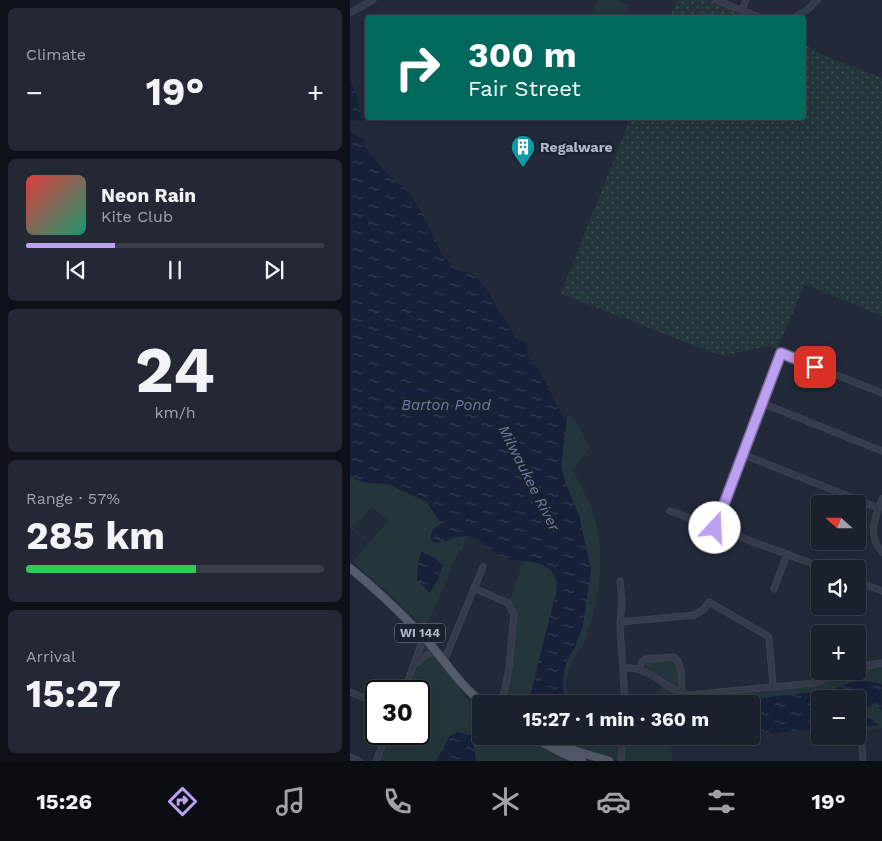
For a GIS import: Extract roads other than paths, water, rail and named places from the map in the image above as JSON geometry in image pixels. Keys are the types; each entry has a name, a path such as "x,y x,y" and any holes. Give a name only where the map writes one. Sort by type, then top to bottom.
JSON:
{"main road":[{"name":"WI 144","path":"350,568 374,588 424,637 473,695"},
{"path":"547,745 582,761"},
{"path":"563,745 608,761"}],"street":[{"path":"350,13 373,0"},
{"path":"716,0 754,15"},
{"path":"742,10 746,0"},
{"path":"798,15 818,0"},
{"path":"715,528 781,353 882,393"},
{"path":"762,403 882,451"},
{"path":"742,454 878,508"},
{"path":"882,499 873,528 874,540 882,552"},
{"path":"670,511 811,563"},
{"path":"774,589 787,554"},
{"path":"444,661 483,567"},
{"path":"620,581 622,600 620,622 624,695"},
{"path":"866,584 882,590"},
{"path":"474,588 508,603 514,614 508,672 503,695"},
{"path":"620,622 695,615 704,609 709,602 769,638 773,687"},
{"path":"408,680 424,637"},
{"path":"414,665 426,655 436,652"},
{"path":"639,668 646,659 674,657 678,659 682,694"},
{"path":"866,666 882,663"},
{"path":"623,668 639,668 682,694 688,695 822,680"},
{"path":"350,692 365,698"},
{"path":"376,761 383,745"},
{"path":"621,761 623,745"},
{"path":"862,747 863,761"},
{"path":"350,757 359,761"}],"water":[{"path":"350,79 356,93 362,122 350,120"},
{"name":"Barton Pond","path":"350,132 364,140 363,144 381,167 397,183 405,186 424,216 443,256 459,270 473,274 484,286 518,340 526,341 528,344 527,354 538,369 561,412 567,418 561,465 564,479 579,515 591,569 583,626 575,647 567,659 564,671 563,691 566,695 530,695 557,589 552,571 539,563 505,558 473,537 459,537 434,543 430,538 431,533 441,524 427,502 388,484 362,482 350,476"},
{"path":"422,552 435,558 443,565 439,578 430,593 417,580 418,562"},
{"path":"858,680 882,684 881,711 876,703 866,707 866,690 831,690"},
{"path":"811,693 811,730 760,733 760,698"},
{"path":"866,717 879,722 879,725 866,726"},
{"path":"457,732 472,735 472,745 474,745 476,761 436,761 449,737"}],"place":[{"name":"Regalware","path":"523,168"}],"water label":[{"name":"Milwaukee River","path":"529,478"}]}
